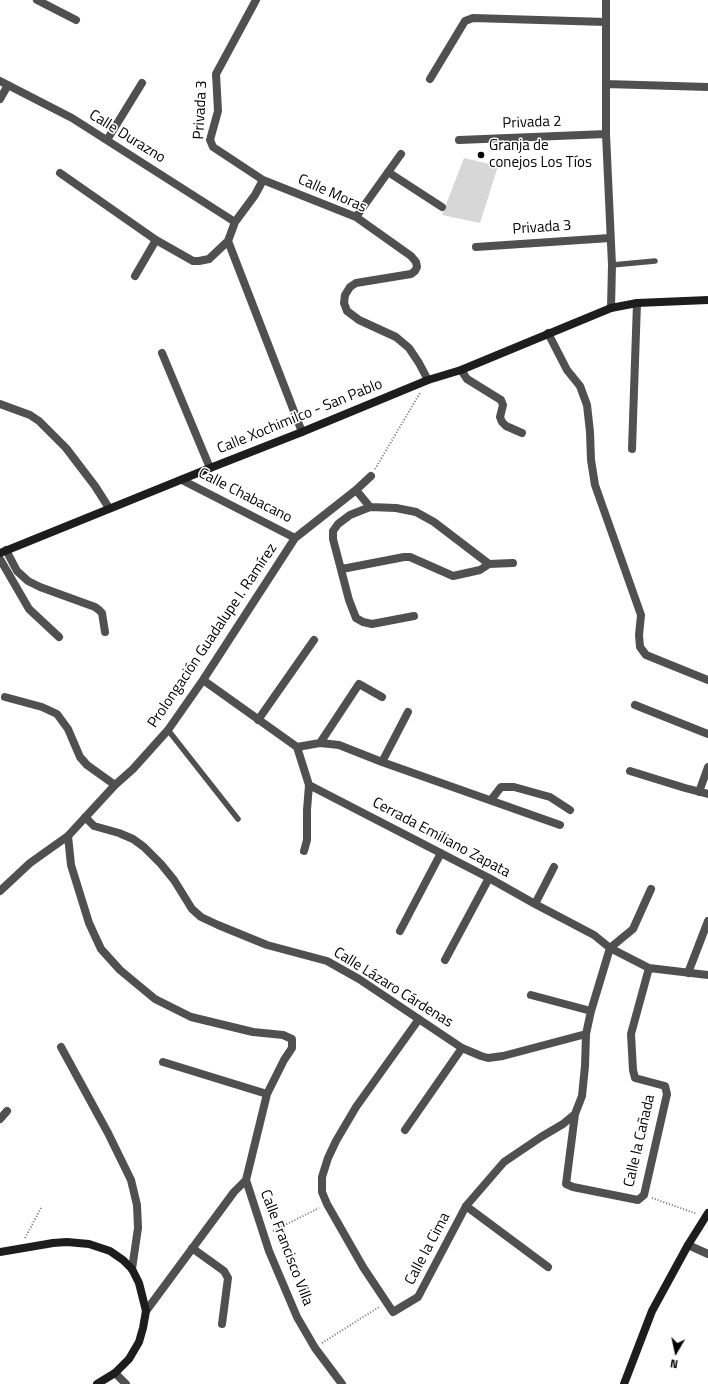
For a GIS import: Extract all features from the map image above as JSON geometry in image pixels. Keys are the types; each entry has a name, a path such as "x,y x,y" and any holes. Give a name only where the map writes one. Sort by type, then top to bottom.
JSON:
{"main road":[{"name":"Calle Xochimilco - San Pablo","path":"3,551 302,432 428,380 462,370 611,308 637,303 708,300"},
{"path":"624,1384 652,1311 688,1245 707,1215"},
{"path":"0,1252 67,1242 89,1244 110,1251 123,1260 132,1269 140,1283 146,1311 144,1328 139,1342 129,1359 115,1372 97,1384"}],"street":[{"path":"37,0 76,20"},
{"name":"Privada 3","path":"256,0 216,74 218,111 210,140 213,147 263,180"},
{"path":"606,0 606,134 612,265 611,308"},
{"path":"430,79 465,21 474,18 606,22"},
{"name":"Calle Durazno","path":"0,81 72,118 235,222"},
{"path":"107,140 142,83"},
{"path":"0,99 8,84"},
{"path":"606,84 708,87"},
{"name":"Privada 2","path":"459,140 606,134"},
{"path":"356,217 401,154"},
{"path":"388,172 442,207"},
{"path":"60,173 156,240 193,261 199,262 209,259 228,241 235,222 255,195 263,180"},
{"name":"Calle Moras","path":"263,180 356,217 416,262 417,268 411,274 356,283 350,287 345,295 344,303 347,311 359,320 396,337 410,348 428,380"},
{"name":"Privada 3","path":"476,247 610,238"},
{"path":"134,276 156,240"},
{"path":"228,241 302,432"},
{"path":"632,449 637,303"},
{"path":"548,333 567,370 580,386 588,405 590,460 595,485 641,615 639,635 640,647 646,655 708,680"},
{"path":"162,353 210,468"},
{"path":"462,370 466,379 501,400 504,405 500,417 502,422 506,426 522,433"},
{"path":"0,404 30,415 39,421 66,448 95,486 109,508"},
{"name":"Prolongación Guadalupe I. Ramírez","path":"0,891 30,863 68,836 115,785 133,769 168,730 203,680 295,538 356,490 371,476"},
{"name":"Calle Chabacano","path":"182,480 295,538"},
{"path":"356,490 370,507"},
{"path":"414,616 372,624 363,622 356,618 349,600 334,539 333,531 338,524 350,516 370,507 396,508 416,512 434,522 489,564"},
{"path":"3,551 17,571 28,581 40,587 95,606 102,613 105,632"},
{"path":"342,569 410,557 453,576 480,570 489,564 513,563"},
{"path":"0,559 29,609 59,637"},
{"path":"258,720 314,640"},
{"path":"203,680 297,747 309,786 307,840 304,851"},
{"path":"320,743 358,684 382,697"},
{"path":"5,697 42,707 57,714 68,729 80,757 87,765 115,785"},
{"path":"635,705 708,734"},
{"path":"382,762 408,712"},
{"path":"297,747 320,743 339,746 560,825"},
{"path":"699,792 708,767"},
{"path":"630,771 708,794"},
{"name":"Cerrada Emiliano Zapata","path":"309,786 489,878 594,935 610,948 649,968 708,975"},
{"path":"491,800 501,786 514,787 550,797 570,810"},
{"name":"Calle Lázaro Cárdenas","path":"85,817 94,826 119,833 133,839 144,847 174,880 192,910 201,917 268,945 327,961 359,979 462,1048 488,1058 503,1056 586,1034"},
{"name":"Calle Francisco Villa","path":"68,836 71,866 89,923 101,949 120,970 154,999 191,1017 253,1032 283,1035 292,1039 292,1048 284,1060 267,1094 246,1180 234,1192 146,1311"},
{"path":"400,931 441,853"},
{"path":"535,904 554,867"},
{"path":"445,960 489,878"},
{"path":"575,1114 582,1096 586,1034 591,1011 610,948 633,929 651,889"},
{"path":"688,973 708,921"},
{"name":"Calle la Cañada","path":"575,1114 566,1184 573,1187 638,1200 644,1195 667,1094 665,1086 635,1078 633,1070 631,1034 649,968"},
{"path":"531,995 591,1011"},
{"path":"387,1302 364,1267 327,1204 322,1192 322,1177 328,1158 336,1141 356,1107 419,1019"},
{"path":"61,1047 108,1132 131,1180 137,1205 138,1228 132,1269"},
{"path":"405,1130 462,1048"},
{"path":"163,1062 267,1094"},
{"path":"0,1119 8,1111"},
{"name":"Calle la Cima","path":"387,1302 392,1312 418,1297 466,1206 504,1162 563,1124 575,1114"},
{"name":"Calle Francisco Villa","path":"246,1180 269,1251 297,1317 315,1348 342,1384"},
{"path":"466,1206 548,1267"},
{"path":"688,1245 708,1254"},
{"path":"192,1248 224,1271 228,1278 222,1324"},
{"path":"115,1372 126,1384"}],"lane":[{"path":"612,265 656,261"},
{"path":"168,730 238,819"}],"path":[{"path":"371,476 428,380"},
{"path":"644,1195 707,1215"},
{"path":"264,1236 327,1204"},
{"path":"20,1249 42,1208"},
{"path":"315,1348 387,1302"}],"shaded area":[{"path":"464,158 498,166 480,223 442,215"}],"place":[{"name":"Granja de conejos Los Tíos","path":"481,155"}]}
